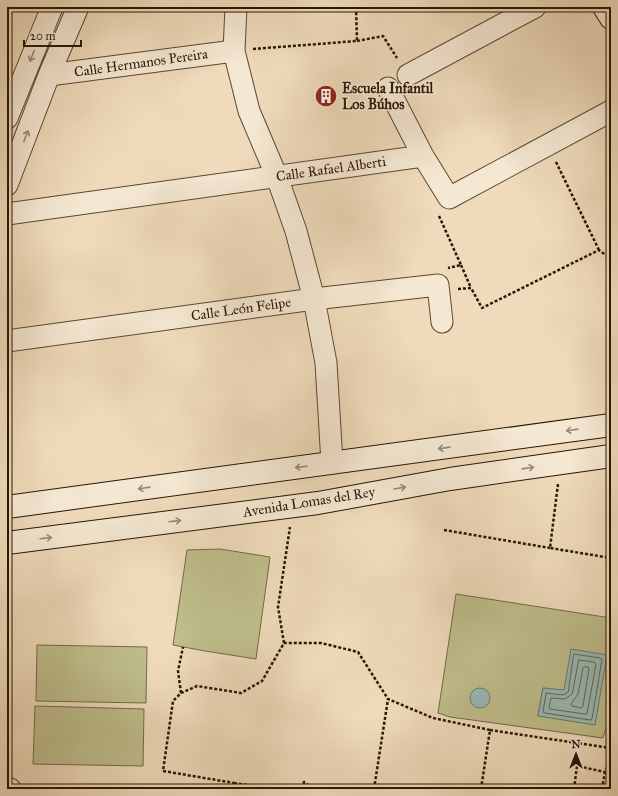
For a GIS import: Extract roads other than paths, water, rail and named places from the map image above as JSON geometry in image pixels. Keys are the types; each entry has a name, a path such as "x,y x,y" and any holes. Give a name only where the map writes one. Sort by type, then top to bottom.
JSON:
{"main road":[{"path":"604,7 611,18"},
{"path":"7,507 611,425"},
{"name":"Avenida Lomas del Rey","path":"7,543 318,503 450,479 611,456"}],"street":[{"path":"7,118 52,7"},
{"path":"7,185 49,76 78,7"},
{"path":"236,7 234,50 249,111 277,177 296,232 314,299 326,364 332,463"},
{"path":"408,75 535,7"},
{"name":"Calle Hermanos Pereira","path":"49,76 234,50"},
{"path":"388,88 423,156 449,198 611,111"},
{"name":"Calle Rafael Alberti","path":"7,214 423,156"},
{"name":"Calle León Felipe","path":"7,341 314,299 444,284 442,322"}],"water":[{"path":"571,649 607,655 595,725 538,716 543,688 564,690"},
{"path":"476,688 484,688 490,694 490,702 484,708 476,708 470,702 470,694"}],"place":[{"name":"Escuela Infantil Los Búhos","path":"326,96"}]}
